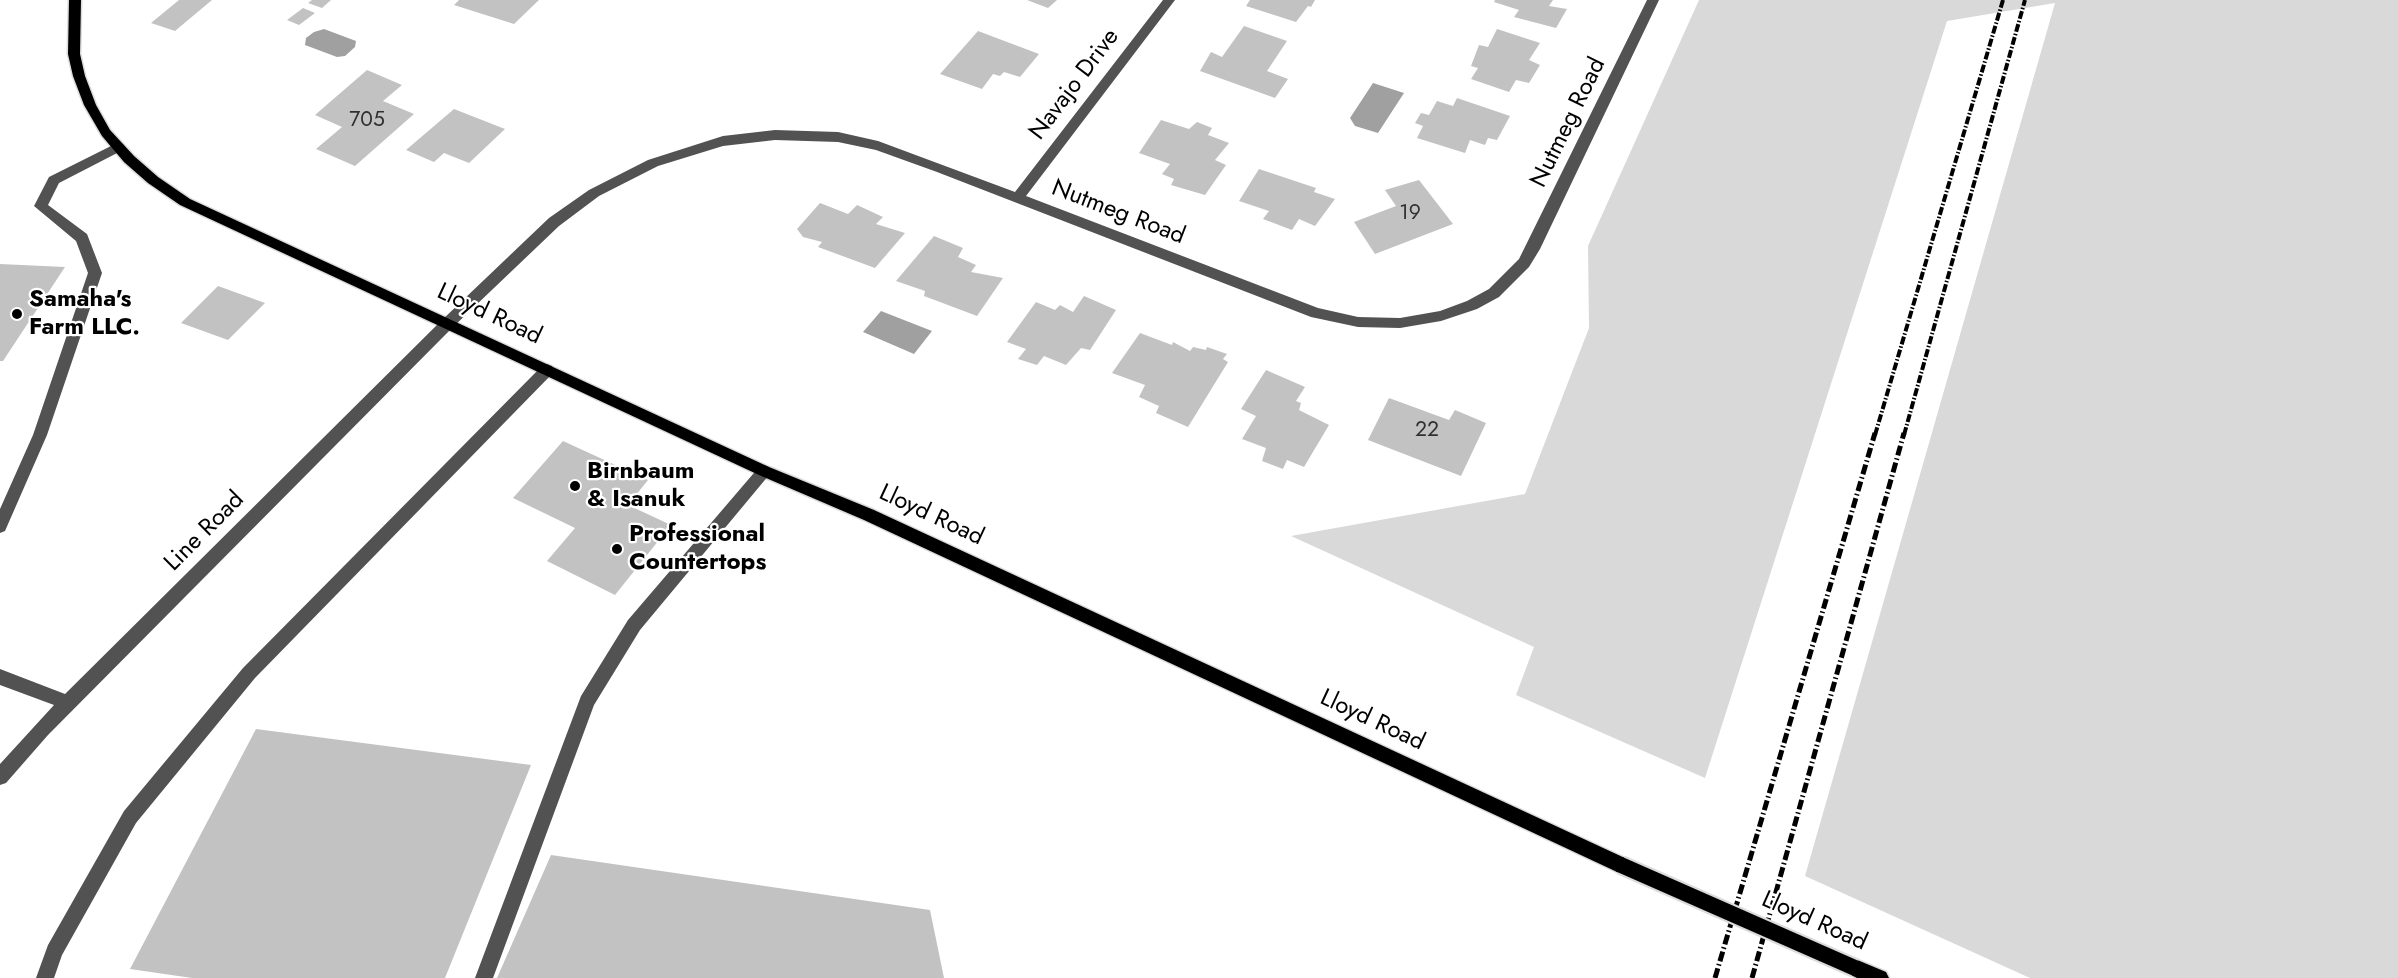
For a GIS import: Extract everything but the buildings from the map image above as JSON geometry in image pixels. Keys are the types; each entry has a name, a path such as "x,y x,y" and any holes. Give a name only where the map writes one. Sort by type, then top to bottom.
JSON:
{"main road":[{"name":"Lloyd Road","path":"75,0 74,54 79,76 90,105 106,133 119,147 153,180 185,202 764,471 879,519 1622,865 1880,978"}],"street":[{"name":"Navajo Drive","path":"1018,198 1169,0"},
{"name":"Nutmeg Road","path":"447,324 554,222 594,193 653,163 723,141 775,135 838,137 878,146 1316,313 1358,322 1400,323 1442,316 1472,305 1494,293 1524,263 1533,249 1653,0"},
{"path":"0,526 40,435 95,273 82,238 41,206 54,180 119,147"},
{"name":"Line Road","path":"0,777 42,729 447,324"},
{"path":"45,978 54,951 137,808 249,673 547,370"},
{"path":"484,978 587,701 634,625 764,471"},
{"path":"0,677 68,704"}],"shaded area":[{"path":"1699,0 2398,0 2398,978 2030,978 1805,876 2055,3 1947,21 1705,778 1516,695 1534,647 1291,536 1525,494 1589,328 1588,246"},
{"path":"324,29 356,41 355,47 345,56 337,57 305,45 306,38"},
{"path":"1373,83 1404,93 1378,133 1355,126 1350,118"},
{"path":"881,311 932,331 914,354 863,332"}],"railway":[{"path":"1875,435 2003,0"},
{"path":"1904,435 2025,0"},
{"path":"1715,978 1875,433"},
{"path":"1752,978 1904,433"}],"place":[{"name":"Samaha's Farm LLC.","path":"17,314"},
{"name":"Birnbaum & Isanuk","path":"575,486"},
{"name":"Professional Countertops","path":"617,549"}]}
